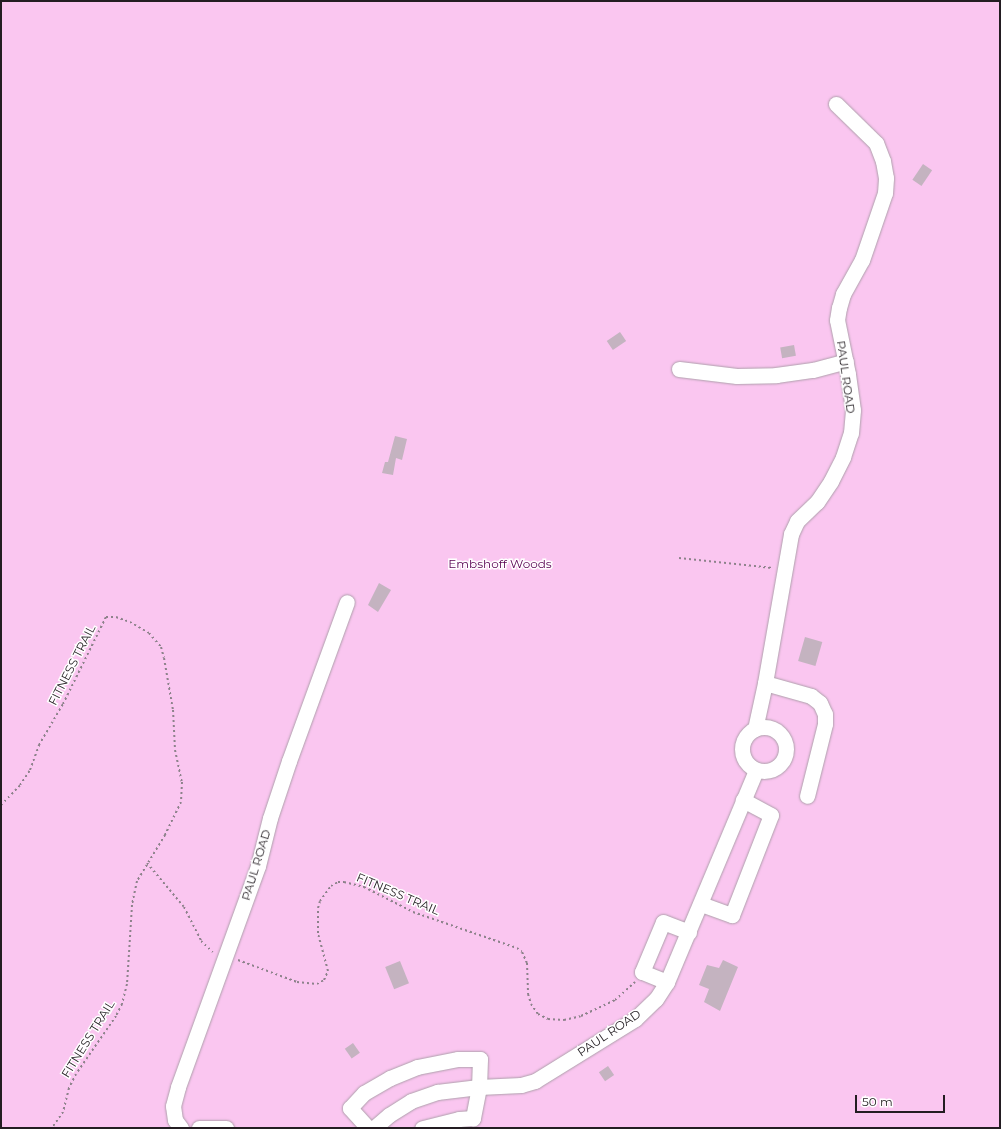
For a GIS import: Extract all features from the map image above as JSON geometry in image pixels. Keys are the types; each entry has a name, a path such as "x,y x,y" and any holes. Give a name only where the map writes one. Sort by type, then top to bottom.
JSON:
{"street":[{"name":"PAUL ROAD","path":"374,1128 389,1114 411,1101 437,1092 479,1087 521,1085 535,1080 634,1019 656,999 667,982 690,932 756,770 747,764 742,749 746,736 755,729 765,683 783,569 791,534 797,522 817,502 832,481 843,457 851,434 853,410 846,361 837,320 843,294 862,260 885,193 886,178 883,161 876,143 836,104"},
{"path":"679,369 737,376 776,375 813,370 846,361"},
{"name":"PAUL ROAD","path":"181,1128 175,1120 173,1106 174,1100 258,866 270,818 289,761 347,602"},
{"path":"765,683 811,696 820,703 825,714 825,724 807,796"},
{"path":"755,729 762,727 775,730 781,735 786,748 785,755 777,767 770,770 756,770"},
{"path":"701,904 732,915 771,815 743,800"},
{"path":"667,982 643,972 663,922 690,932"},
{"path":"368,1128 350,1108 364,1093 390,1078 417,1067 458,1059 480,1059 479,1087 473,1118 459,1119 422,1128"},
{"path":"199,1128 226,1128"}],"path":[{"path":"679,558 783,569"},
{"name":"FITNESS TRAIL","path":"1,805 20,785 30,770 39,745 63,704 106,617 116,617 130,622 150,633 163,651 173,710 175,750 183,788 181,802 173,819 137,881 133,898 127,984 122,1004 116,1016 76,1074 69,1088 63,1112 52,1128"},
{"name":"FITNESS TRAIL","path":"147,864 184,907 204,944 213,952 246,963 278,977 296,982 311,984 321,982 324,980 328,971 318,933 318,908 320,901 331,886 338,882 364,887 394,903 429,918 517,948 522,952 527,963 528,994 531,1004 538,1014 548,1019 569,1020 601,1007 625,992 643,972"}],"green space":[{"name":"Embshoff Woods","path":"1,1 1000,1 1000,1128 1,1128"}],"building":[{"path":"923,164 932,170 921,186 912,180"},
{"path":"620,332 626,341 613,350 607,341"},
{"path":"794,345 796,356 782,358 780,347"},
{"path":"395,436 407,439 402,460 396,458 393,475 382,473 385,462 388,462"},
{"path":"379,583 391,590 378,612 368,605"},
{"path":"805,637 822,642 815,666 798,661"},
{"path":"723,960 738,967 720,1011 704,1002 709,989 699,985 707,965 719,968"},
{"path":"400,961 409,983 394,989 385,967"},
{"path":"353,1043 360,1053 352,1059 345,1049"},
{"path":"608,1066 614,1075 605,1081 599,1072"}]}
